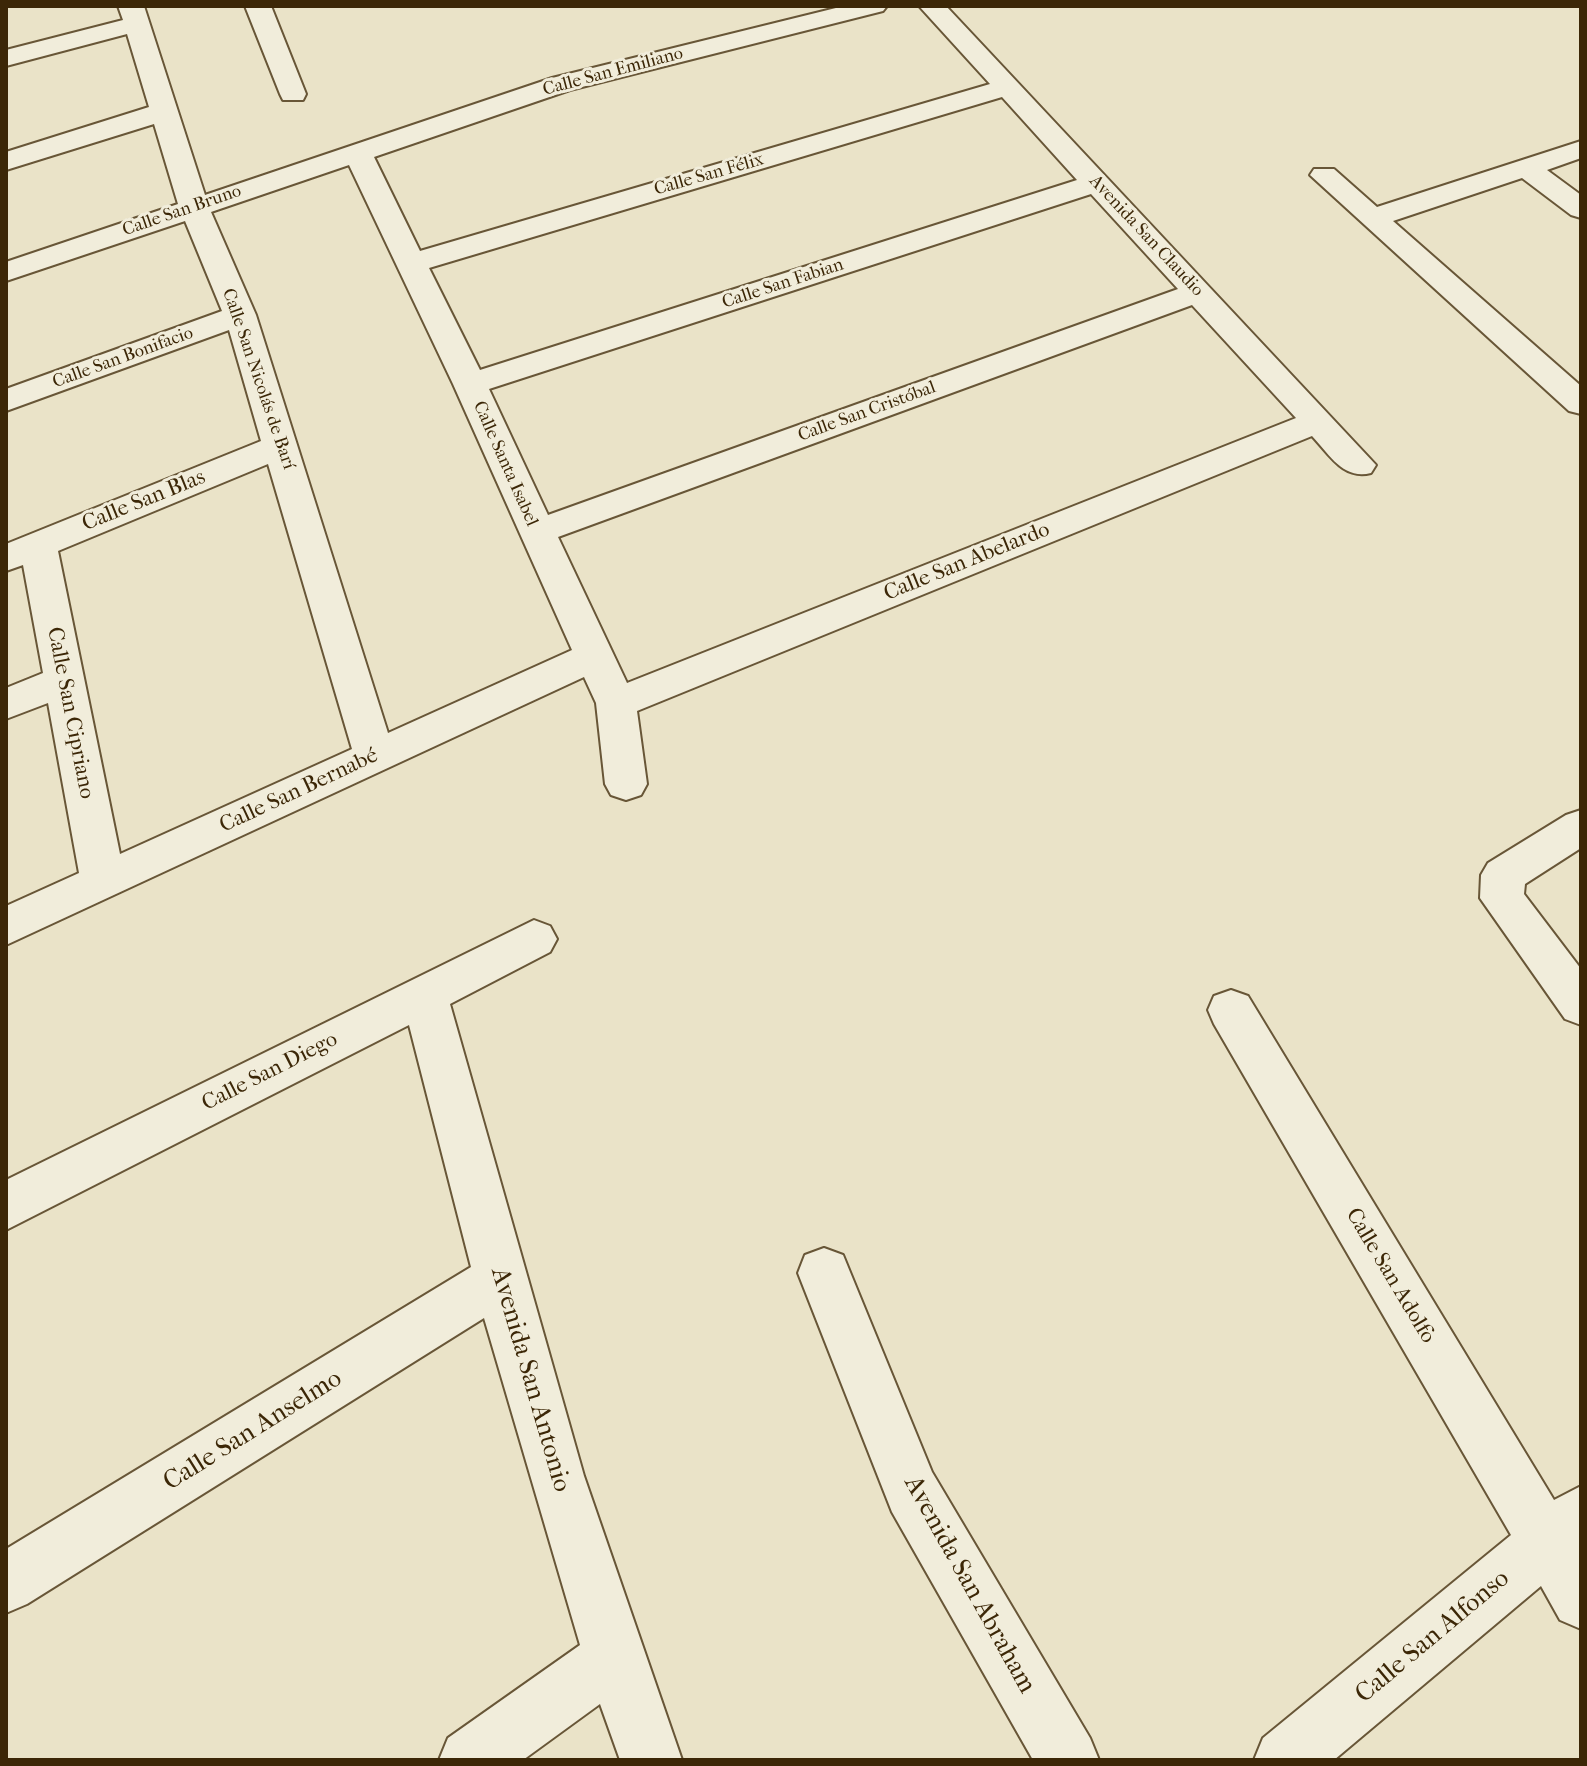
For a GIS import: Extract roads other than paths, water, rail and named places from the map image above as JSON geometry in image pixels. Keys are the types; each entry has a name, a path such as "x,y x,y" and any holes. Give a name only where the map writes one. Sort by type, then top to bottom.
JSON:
{"street":[{"path":"258,6 293,94"},
{"name":"Calle San Emiliano","path":"357,152 561,84 874,6"},
{"name":"Avenida San Claudio","path":"932,6 1359,465"},
{"path":"6,58 134,15"},
{"name":"Calle San Nicolás de Barí","path":"134,15 194,207 240,315 375,756"},
{"name":"Calle San Félix","path":"412,263 1007,87"},
{"path":"6,161 163,112"},
{"path":"1373,218 1581,149"},
{"name":"Calle San Bruno","path":"6,272 357,152"},
{"name":"Calle Santa Isabel","path":"357,152 470,384 616,703 626,784"},
{"path":"1527,168 1581,209"},
{"path":"1324,175 1581,404"},
{"name":"Calle San Fabian","path":"470,384 1096,183"},
{"name":"Calle San Cristóbal","path":"536,532 1198,292"},
{"name":"Calle San Bonifacio","path":"6,401 240,315"},
{"name":"Calle San Abelardo","path":"616,703 1318,421"},
{"name":"Calle San Blas","path":"22,551 282,445"},
{"name":"Calle San Cipriano","path":"22,551 63,681 103,881"},
{"name":"Calle San Bernabé","path":"6,926 593,657"},
{"path":"6,704 63,681"},
{"path":"1581,827 1503,875 1502,898 1581,1005"},
{"name":"Calle San Diego","path":"6,1206 534,939"},
{"name":"Avenida San Antonio","path":"424,995 500,1278 613,1658 651,1760"},
{"name":"Calle San Adolfo","path":"1231,1010 1565,1528 1581,1599"},
{"name":"Avenida San Abraham","path":"824,1273 912,1492 1068,1760"},
{"name":"Calle San Anselmo","path":"6,1583 500,1278"},
{"name":"Calle San Alfonso","path":"1285,1760 1565,1528"},
{"path":"470,1760 613,1658"}]}
